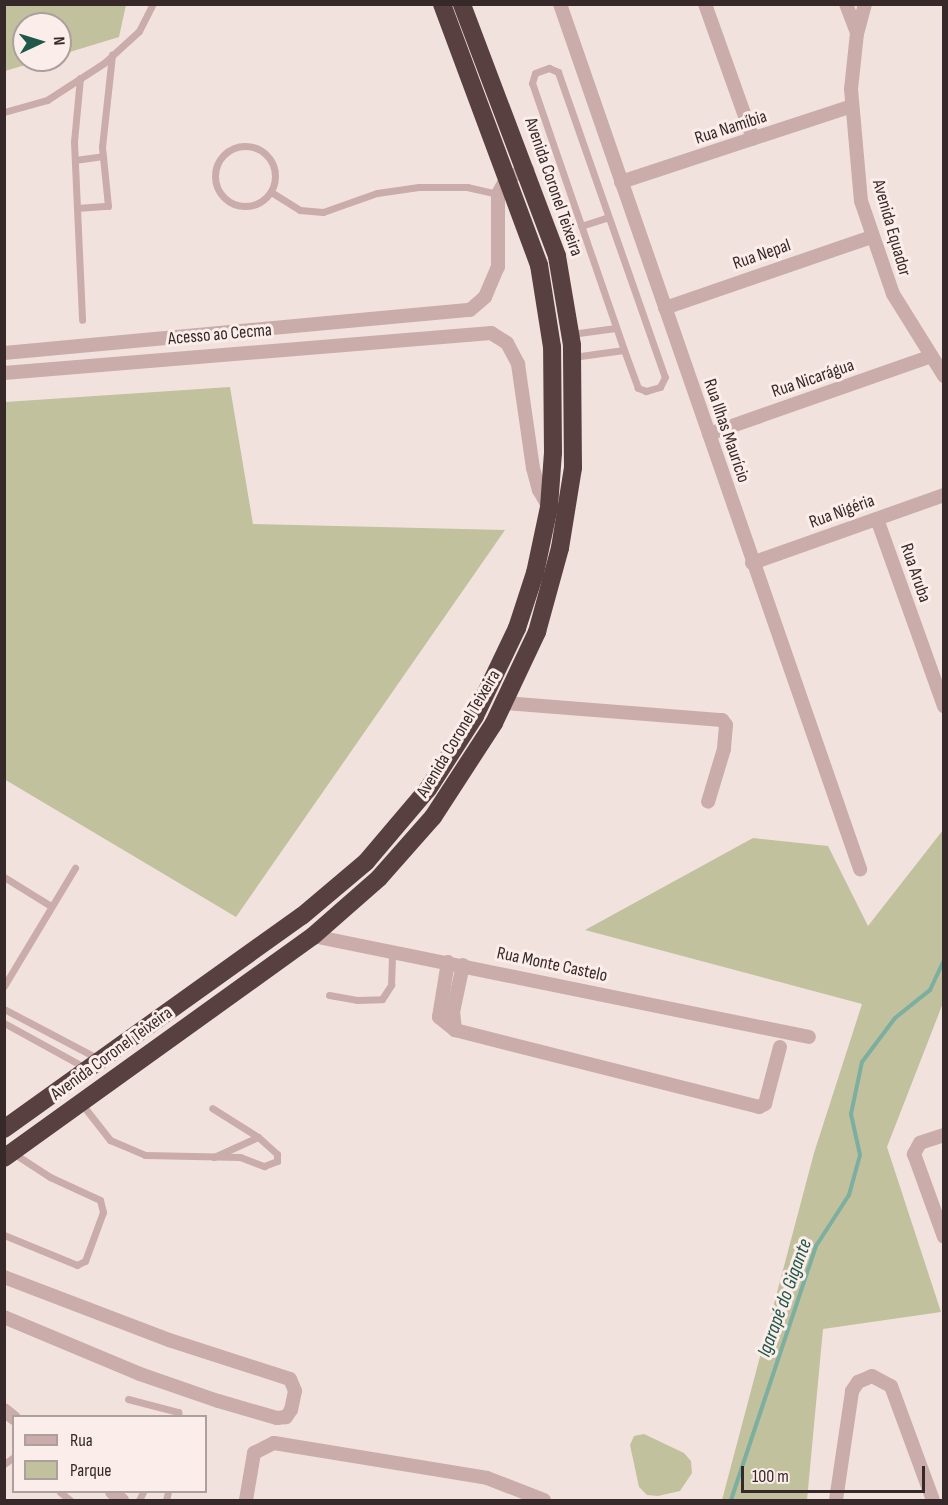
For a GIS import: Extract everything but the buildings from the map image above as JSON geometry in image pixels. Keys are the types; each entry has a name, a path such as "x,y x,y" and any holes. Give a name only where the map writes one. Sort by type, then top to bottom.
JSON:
{"highway":[{"name":"Avenida Coronel Teixeira","path":"4,1129 302,916 366,862 410,811 475,716 497,675 528,596 549,507 553,453 552,347 539,266 442,4"},
{"name":"Avenida Coronel Teixeira","path":"8,1156 313,936 379,878 426,826 505,703 537,632 560,548 573,468 571,334 557,256 527,170 462,4"}],"street":[{"name":"Rua Ilhas Maurício","path":"560,4 860,869"},
{"path":"705,4 753,140"},
{"path":"846,4 856,33"},
{"name":"Avenida Equador","path":"865,4 856,33 852,106 857,170 871,237 892,294 929,357 944,376"},
{"name":"Rua Namíbia","path":"621,182 852,106"},
{"path":"498,194 507,178 527,170"},
{"name":"Acesso ao Cecma","path":"4,353 470,310 485,297 494,281 499,248 498,194"},
{"name":"Rua Nepal","path":"665,308 871,237"},
{"path":"435,314 438,335"},
{"name":"Acesso ao Cecma","path":"4,373 438,335 491,333 513,352 538,490 549,507"},
{"name":"Rua Nicarágua","path":"709,434 929,357"},
{"name":"Rua Nigéria","path":"752,563 944,495"},
{"name":"Rua Aruba","path":"877,519 944,706"},
{"path":"505,703 722,720 726,725 724,749 708,802"},
{"name":"Rua Monte Castelo","path":"313,936 809,1037"},
{"path":"448,962 439,1017 455,1030 759,1107 765,1104 780,1047"},
{"path":"455,1030 453,1012 463,965"},
{"path":"944,1135 920,1143 914,1154 944,1237"},
{"path":"4,1277 169,1340 290,1379 296,1391 291,1410 286,1416 277,1418 218,1401 140,1374 4,1317"},
{"path":"836,1500 852,1391 858,1382 872,1376 891,1386 933,1500"},
{"path":"246,1500 254,1454 274,1443 487,1478 544,1500"}],"lane":[{"path":"4,112 47,100 112,55 139,31 153,4"},
{"path":"77,208 108,206 103,156 112,55"},
{"path":"549,68 558,72 608,217 665,377 660,387 646,391 638,388 616,328 532,83 535,73 549,68"},
{"path":"80,78 75,160 82,320"},
{"path":"236,147 256,148 272,162 275,172 271,192 257,204 238,206 229,202 217,188 220,160 236,147"},
{"path":"75,160 103,156"},
{"path":"271,192 300,210 323,212 376,193 419,187 467,187 498,194"},
{"path":"581,226 608,217"},
{"path":"571,334 616,328"},
{"path":"573,357 624,350"},
{"path":"4,986 75,868"},
{"path":"4,877 51,906"},
{"path":"329,994 357,1000 382,999 391,985 393,951"},
{"path":"4,1009 93,1064"},
{"path":"4,1023 93,1064"},
{"path":"81,1102 110,1140 145,1155 209,1159 240,1157 264,1166 277,1161 277,1154 258,1137 212,1108"},
{"path":"209,1159 258,1137"},
{"path":"4,1235 72,1265 81,1264 103,1212 100,1200 8,1156"},
{"path":"128,1399 177,1412 179,1415"}],"green space":[{"path":"5,4 126,4 119,37 72,51 72,12 12,12 12,69 5,71"},
{"path":"230,387 253,524 505,530 236,917 4,779 5,402"},
{"path":"943,830 943,1003 887,1147 941,1312 823,1329 807,1500 722,1500 814,1153 862,1004 585,930 753,838 828,846 868,926"},
{"path":"644,1434 684,1453 691,1461 692,1473 680,1491 658,1496 647,1495 639,1487 630,1445 634,1436"}],"waterway":[{"name":"Igarapé do Gigante","path":"731,1500 816,1246 849,1195 860,1155 851,1114 862,1062 895,1018 930,990 944,960"}]}
